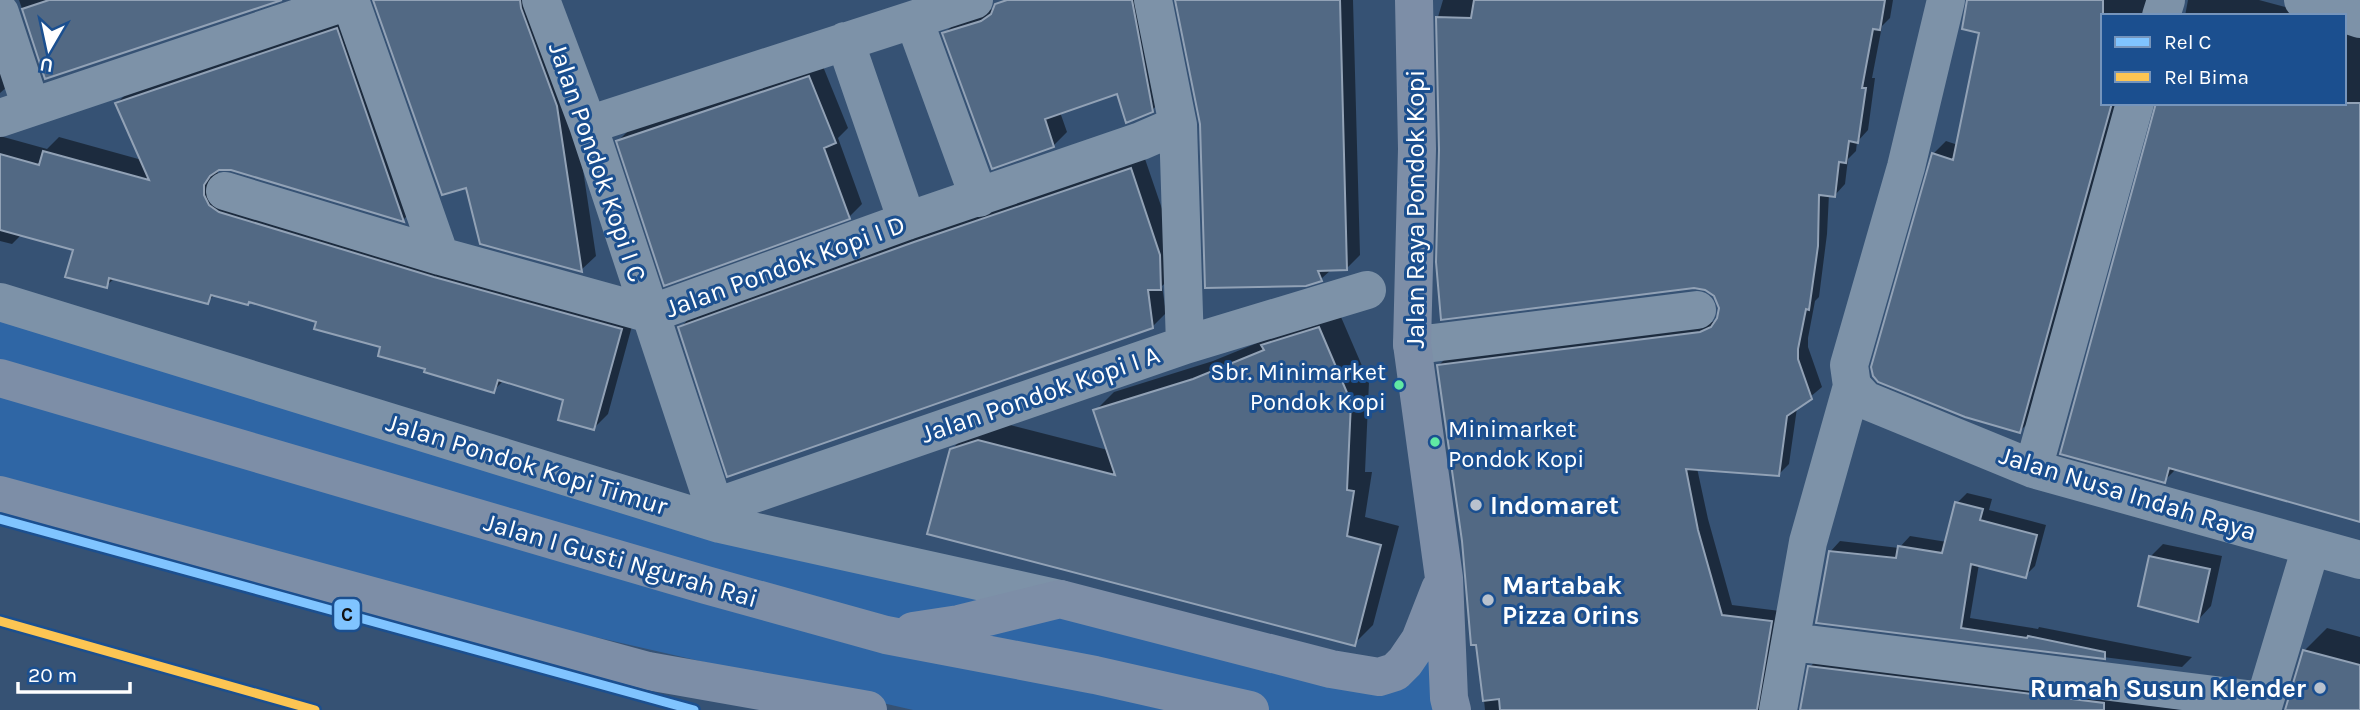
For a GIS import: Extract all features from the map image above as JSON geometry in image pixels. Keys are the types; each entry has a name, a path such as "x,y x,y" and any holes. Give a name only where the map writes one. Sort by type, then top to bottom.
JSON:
{"main road":[{"name":"Jalan Raya Pondok Kopi","path":"1414,0 1417,149 1412,344 1444,578 1449,698 1452,710"},
{"name":"Jalan I Gusti Ngurah Rai","path":"0,379 666,574 886,635 1095,675 1250,710"},
{"path":"0,495 648,671 868,710"},
{"path":"886,635 959,624 1060,599 1331,669 1379,677 1395,672 1420,640 1444,578"}],"street":[{"path":"0,13 16,113 350,0 440,256"},
{"name":"Jalan Pondok Kopi I C","path":"541,0 587,125 718,515"},
{"path":"587,125 974,0"},
{"path":"1153,0 1178,125 1185,345"},
{"path":"1778,710 1808,542 1852,386 1849,365 1906,167 1946,0"},
{"path":"2304,0 2345,14"},
{"path":"914,20 979,198"},
{"path":"845,41 907,221"},
{"path":"2033,469 2134,105"},
{"name":"Jalan Pondok Kopi I D","path":"225,191 440,256 650,314 907,221 1141,141 1178,125"},
{"name":"Jalan Pondok Kopi I A","path":"718,515 1185,345 1367,290"},
{"name":"Jalan Pondok Kopi Timur","path":"0,302 718,515 1060,599"},
{"path":"1412,344 1697,310"},
{"name":"Jalan Nusa Indah Raya","path":"1852,386 1865,400 2033,469 2360,560"},
{"path":"1792,642 2262,705 2311,547"}],"shaded area":[{"path":"0,302 720,524 1379,677 1420,640 1452,710 913,710 133,531 0,495"}],"building":[{"path":"49,0 282,0 45,79 22,9"},
{"path":"373,0 520,0 557,106 582,272 480,244 466,188 442,195"},
{"path":"1007,0 1132,0 1153,112 1126,123 1117,94 1045,119 1054,147 992,169 942,33 981,21 991,14 995,4"},
{"path":"1175,0 1340,0 1347,270 1318,271 1322,281 1306,286 1205,288 1200,124"},
{"path":"1474,0 1885,0 1880,30 1873,29 1862,88 1866,88 1858,143 1849,141 1846,163 1839,162 1835,197 1819,195 1818,246 1809,310 1806,309 1798,349 1798,359 1812,399 1787,416 1779,476 1686,469 1698,530 1722,615 1772,621 1757,710 1500,710 1499,699 1483,701 1476,645 1471,645 1462,541 1437,365 1700,332 1711,327 1719,308 1714,296 1705,290 1694,288 1441,320 1436,262 1439,150 1436,17 1471,18"},
{"path":"1967,0 2103,0 2101,105 2111,105 2020,433 1965,417 1878,382 1871,367 1932,153 1953,160 1979,33 1962,29"},
{"path":"337,28 404,222 231,170 219,170 210,176 204,185 204,195 209,205 219,212 434,277 622,329 594,430 558,420 563,400 498,380 494,393 424,372 425,369 378,356 380,347 314,329 316,322 249,302 248,305 211,295 208,304 109,278 107,288 65,277 73,250 0,230 0,154 39,165 43,151 149,180 115,103"},
{"path":"809,76 836,143 824,148 850,219 664,286 616,141"},
{"path":"2360,103 2360,522 2169,468 2165,483 2060,454 2155,105"},
{"path":"1131,168 1160,255 1161,290 1148,290 1153,328 727,477 678,327"},
{"path":"1319,327 1351,402 1347,490 1354,491 1347,536 1381,545 1355,646 927,534 950,449 978,440 1115,475 1093,410 1193,379 1264,350 1261,345"},
{"path":"1955,502 1983,509 1980,520 2037,535 2026,578 1971,564 1961,628 2027,638 2028,636 2105,652 2105,659 1816,623 1829,551 1896,558 1898,546 1942,553"},
{"path":"2149,556 2210,569 2198,622 2138,606"},
{"name":"Rumah Susun Klender","path":"2303,650 2360,665 2360,710 2285,710"},
{"path":"1808,666 2104,703 2104,710 1800,710"}],"rail line":[{"name":"C","path":"0,519 694,710"},
{"name":"Bima","path":"0,621 315,710"}],"place":[{"name":"Sbr. Minimarket Pondok Kopi","path":"1399,385"},
{"name":"Minimarket Pondok Kopi","path":"1435,442"},
{"name":"Indomaret","path":"1476,505"},
{"name":"Martabak Pizza Orins","path":"1488,600"},
{"name":"Rumah Susun Klender","path":"2320,688"}]}
